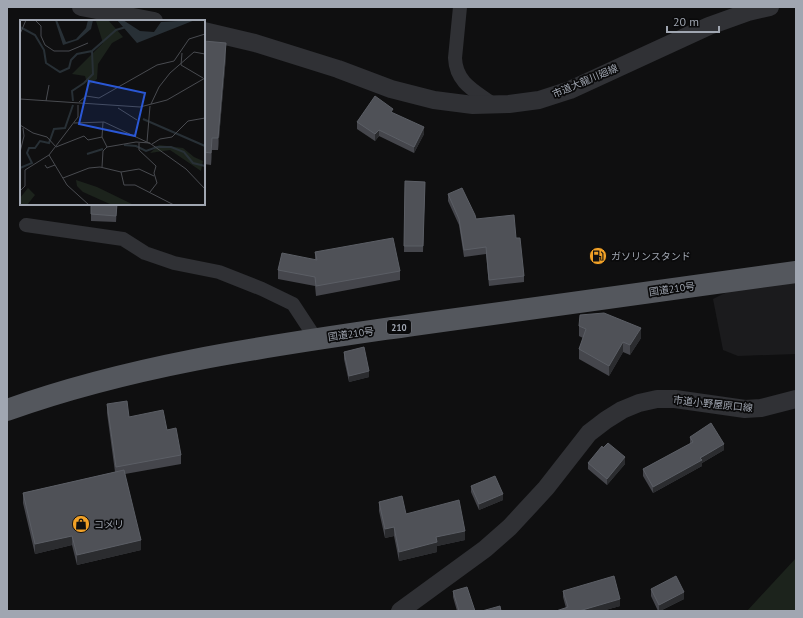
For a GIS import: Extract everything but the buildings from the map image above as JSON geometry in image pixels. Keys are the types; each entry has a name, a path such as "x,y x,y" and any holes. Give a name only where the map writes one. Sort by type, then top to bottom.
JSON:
{"highway":[{"name":"国道210号","path":"7,410 77,388 173,363 230,352 796,272"}],"street":[{"path":"81,7 149,20"},
{"path":"460,7 455,58 458,74 462,81 493,104"},
{"name":"市道大龍川廻線","path":"205,31 255,43 299,56 391,89 434,100 474,105 509,104 539,100 570,90 709,26 748,12 770,7"},
{"path":"26,225 123,239 145,253 174,263 219,272 241,280 293,304 316,339"},
{"name":"市道小野屋原口線","path":"400,611 462,566 510,527 546,488 589,433 622,410 639,403 657,400 675,399 745,409 761,408 796,400"}],"shaded area":[{"path":"796,282 796,354 738,356 723,350 713,299 735,288"},
{"path":"796,558 796,611 747,611"}],"place":[{"name":"ガソリンスタンド","path":"598,256"},
{"name":"コメリ","path":"81,524"}]}
